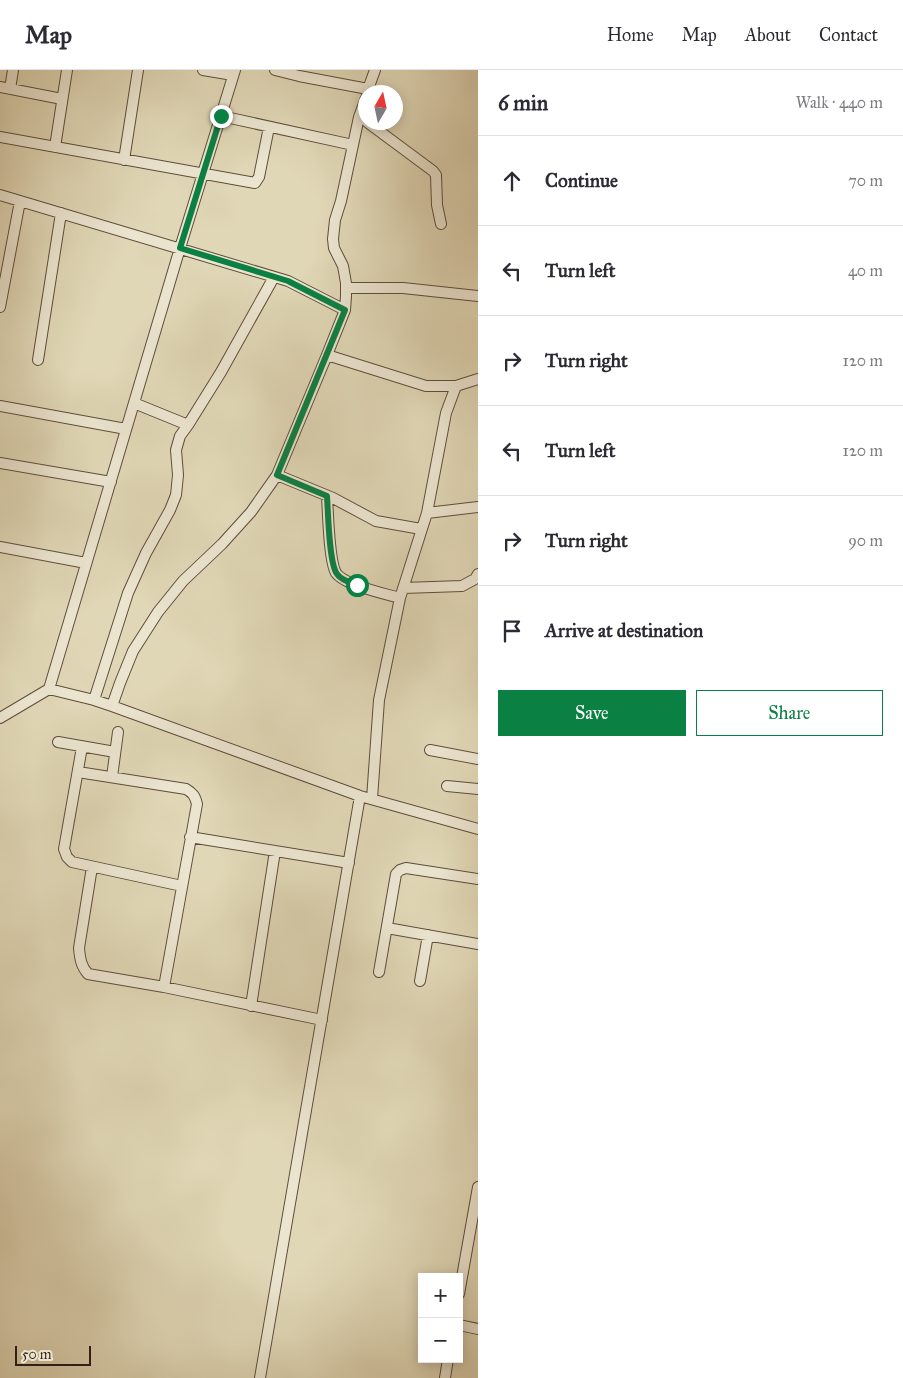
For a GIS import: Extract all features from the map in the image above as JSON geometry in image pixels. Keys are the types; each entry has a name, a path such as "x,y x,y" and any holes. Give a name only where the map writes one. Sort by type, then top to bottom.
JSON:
{"street":[{"path":"13,70 5,88 62,98"},
{"path":"55,147 67,70"},
{"path":"124,160 138,70"},
{"path":"49,690 234,73 203,70"},
{"path":"275,70 358,91"},
{"path":"370,85 375,70"},
{"path":"221,116 353,145"},
{"path":"0,137 255,183 259,177 269,127"},
{"path":"112,706 134,651 158,612 184,581 251,512 277,475 345,310 346,288 343,266 334,248 332,239 353,145 360,130"},
{"path":"378,130 436,175 437,205 441,224"},
{"path":"0,195 288,281 345,310"},
{"path":"0,308 20,201"},
{"path":"38,360 61,213"},
{"path":"94,700 128,593 176,495 178,476 176,450 180,436 254,314 274,277"},
{"path":"346,288 403,288 478,296"},
{"path":"327,355 426,386 456,386 478,380"},
{"path":"372,799 379,700 400,598 427,513 446,414 456,386"},
{"path":"134,403 188,425"},
{"path":"0,406 126,428"},
{"path":"0,463 111,482"},
{"path":"277,475 327,496 376,521 421,529"},
{"path":"327,496 332,563 337,574 348,582 400,598"},
{"path":"427,513 478,507"},
{"path":"0,548 86,563"},
{"path":"403,588 462,586 469,583 478,574"},
{"path":"0,718 49,690 94,700 360,796 478,829"},
{"path":"112,777 118,732"},
{"path":"58,742 115,752"},
{"path":"82,747 64,849 67,857 72,862 182,886"},
{"path":"430,750 478,759"},
{"path":"78,772 186,789 192,793 196,804 164,987"},
{"path":"447,786 478,789"},
{"path":"260,1378 360,796"},
{"path":"190,836 349,863"},
{"path":"251,1006 275,851"},
{"path":"92,867 79,948 80,961 88,974 164,987 322,1020"},
{"path":"379,972 396,874 400,870 406,868 478,879"},
{"path":"387,928 478,944"},
{"path":"420,980 428,936"},
{"path":"463,1273 478,1187"},
{"path":"463,1326 478,1329"},
{"path":"445,1378 447,1363"}],"route":[{"path":"221,116 180,248 288,281 345,310 277,475 327,496 332,563 337,574 348,582 357,585"}]}
